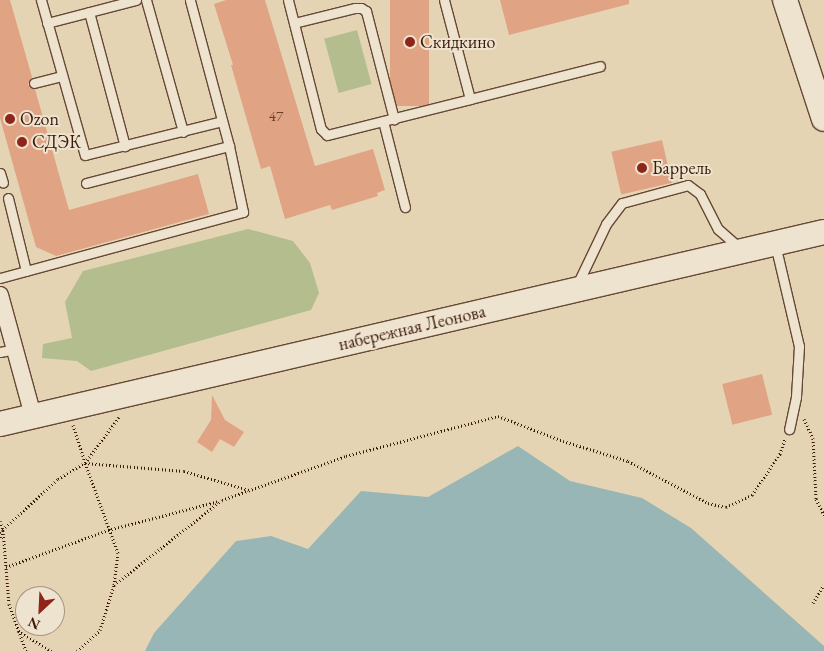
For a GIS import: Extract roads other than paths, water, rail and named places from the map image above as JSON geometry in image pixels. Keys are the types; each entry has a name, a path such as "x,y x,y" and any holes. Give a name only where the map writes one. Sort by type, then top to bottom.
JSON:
{"main road":[{"path":"785,0 824,119"},
{"name":"набережная Леонова","path":"0,424 824,232"}],"street":[{"path":"0,295 7,350 33,416"}],"lane":[{"path":"41,0 85,156 222,121"},
{"path":"47,23 136,0"},
{"path":"146,0 182,132"},
{"path":"0,278 243,212 229,146 190,0"},
{"path":"288,0 324,133 331,135 600,66"},
{"path":"444,0 470,99"},
{"path":"294,23 355,8 362,8 366,11 394,118"},
{"path":"89,12 125,146"},
{"path":"34,83 62,76"},
{"path":"383,122 405,207"},
{"path":"86,183 229,146"},
{"path":"0,173 3,183"},
{"path":"575,290 606,224 622,203 688,185 700,194 718,229 744,251"},
{"path":"8,198 26,271"},
{"path":"775,244 799,346 796,397 789,429"}],"water":[{"path":"518,446 570,481 642,498 691,528 824,646 824,651 145,651 154,633 236,541 271,536 308,549 361,491 428,497"}],"place":[{"name":"Скидкино","path":"410,42"},
{"name":"Ozon","path":"10,119"},
{"name":"СДЭК","path":"22,142"},
{"name":"Баррель","path":"642,168"}]}
